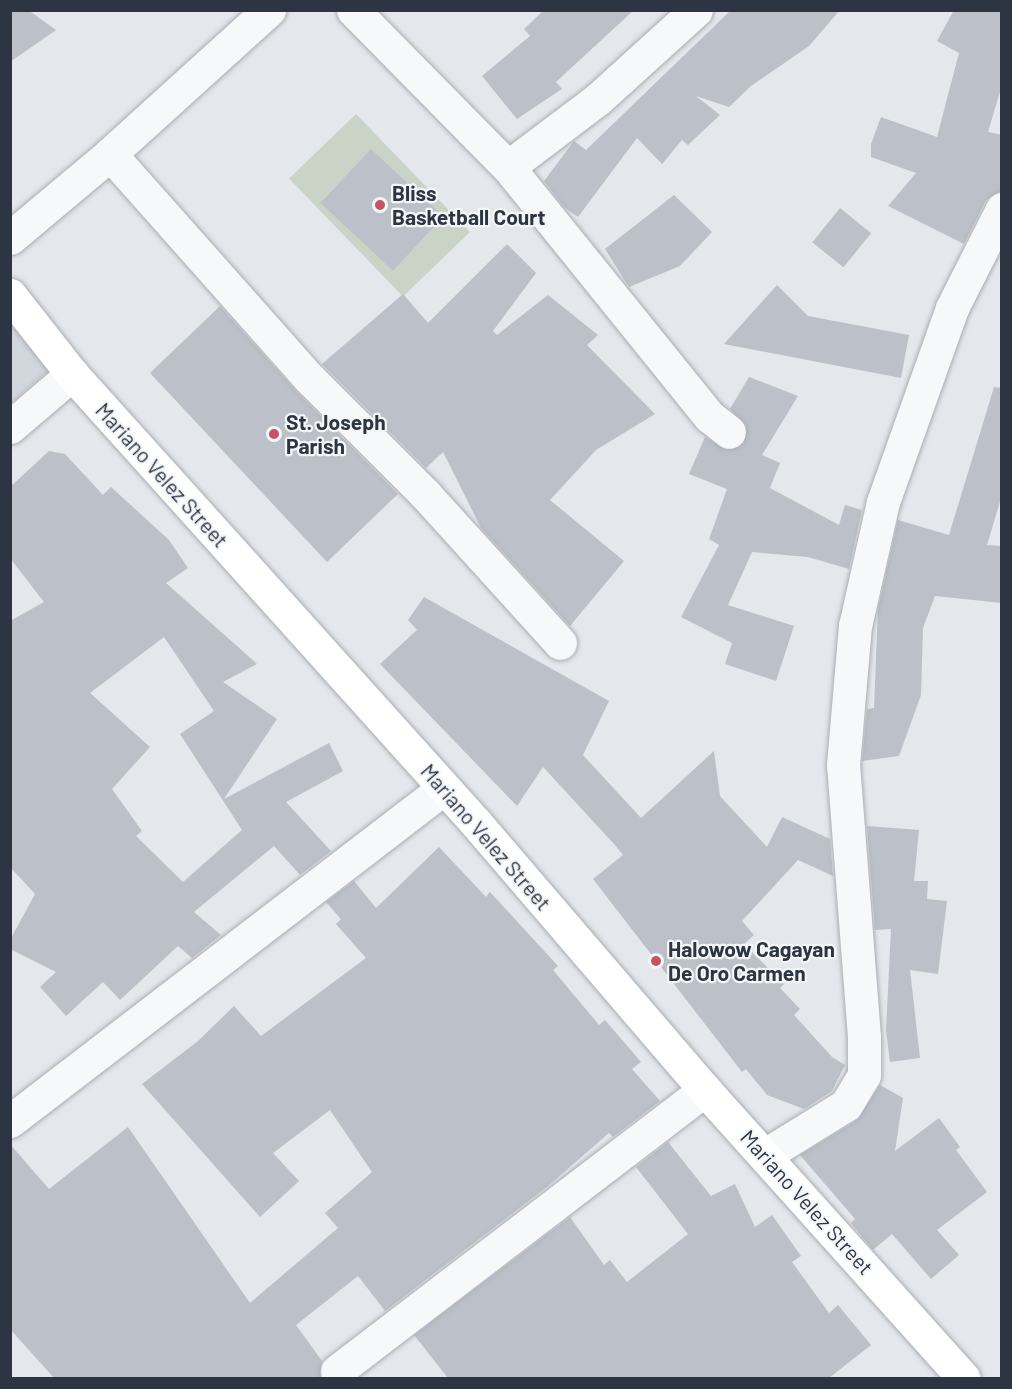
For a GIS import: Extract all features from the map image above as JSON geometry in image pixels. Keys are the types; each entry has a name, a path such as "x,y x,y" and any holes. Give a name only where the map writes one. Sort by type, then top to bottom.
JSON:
{"street":[{"path":"10,238 111,154 269,10"},
{"path":"353,10 508,167 710,417 729,432"},
{"path":"508,167 598,99 696,10"},
{"path":"111,154 310,379 425,494 560,643"},
{"path":"765,1155 846,1105 864,1075 864,1037 843,765 855,626 891,481 952,308 1002,209"},
{"name":"Mariano Velez Street","path":"10,295 72,374 444,788 705,1090 963,1378"},
{"path":"10,427 72,374"},
{"path":"10,1121 444,788"},
{"path":"337,1371 705,1090"}],"shaded area":[{"path":"10,320 53,367 11,403 10,403"}],"green space":[{"name":"Bliss Basketball Court","path":"356,114 470,232 403,297 289,179"}],"building":[{"path":"10,10 28,10 56,30 10,62"},
{"path":"544,10 634,10 556,82 562,89 517,119 482,76 530,36 524,29"},
{"path":"731,10 840,10 809,46 751,86 729,107 696,96 720,115 688,145 682,140 662,164 637,138 578,217 564,207 544,181 574,141 586,150"},
{"path":"954,10 1002,10 1002,85 988,132 1002,135 1002,190 986,200 964,244 888,206 916,173 871,157 871,144 881,117 937,137 959,53 937,41"},
{"path":"371,149 443,217 393,271 321,203"},
{"path":"674,195 712,232 680,266 629,287 605,249"},
{"path":"840,208 871,233 843,267 812,242"},
{"path":"507,244 536,273 493,331 497,335 548,295 598,335 587,345 655,414 596,450 550,500 624,561 570,626 481,528 443,452 426,468 322,364 403,294 428,323"},
{"path":"777,285 808,316 909,335 901,378 724,344"},
{"name":"St. Joseph Parish","path":"220,306 297,392 398,494 327,562 150,373"},
{"path":"749,377 798,396 762,455 780,463 770,488 839,525 845,505 862,510 849,569 808,557 752,552 728,605 794,626 776,681 725,664 732,643 681,617 719,545 709,539 727,489 689,474 705,437 726,450 744,443 746,425 730,409"},
{"path":"994,387 1002,388 1002,495 987,545 1002,546 1002,603 935,596 923,628 921,695 899,756 862,761 867,709 874,708 878,609 898,520 949,535"},
{"path":"49,451 65,454 103,495 111,487 169,540 188,568 166,583 257,664 223,682 277,719 224,799 329,743 343,771 286,802 331,851 300,875 274,846 194,912 221,935 192,958 178,946 120,1000 103,982 66,1016 40,987 56,972 10,949 10,940 35,894 10,867 10,621 44,602 10,558 10,487","holes":["164,637 214,711 180,734 242,830 183,882 136,836 142,831 112,789 150,747 90,693"]},
{"path":"424,597 609,701 583,755 641,818 714,751 720,796 767,847 782,817 830,839 833,876 798,860 742,921 754,935 744,944 784,984 780,988 800,1009 794,1015 832,1057 845,1065 832,1091 804,1109 767,1095 746,1069 742,1072 593,879 623,855 614,844 543,767 517,806 380,664 417,630 408,620"},
{"path":"867,826 919,830 914,881 928,881 927,899 947,901 938,974 910,970 920,1058 890,1062 886,1030 891,929 875,930"},
{"path":"439,847 486,897 490,892 558,966 553,970 599,1025 605,1020 641,1062 632,1069 660,1101 613,1137 609,1133 548,1186 385,1311 358,1276 296,1325 322,1361 320,1378 54,1378 10,1329 10,1144 49,1189 128,1127 250,1303 338,1228 325,1213 372,1172 330,1110 273,1153 299,1181 260,1217 142,1084 198,1041 234,1006 261,1036 366,958 336,924 341,919 326,902 354,881 376,908"},
{"path":"880,1085 903,1098 895,1151 939,1118 960,1147 956,1150 987,1192 937,1230 959,1255 931,1279 892,1234 873,1250 851,1223 855,1219 800,1155 856,1121"},
{"path":"668,1142 711,1196 735,1184 755,1227 772,1215 801,1256 792,1262 829,1313 838,1305 871,1345 829,1378 448,1378 414,1335 570,1217 604,1265 610,1260 627,1282 688,1234 636,1167"}],"place":[{"name":"Bliss Basketball Court","path":"380,205"},
{"name":"St. Joseph Parish","path":"274,434"},
{"name":"Halowow Cagayan De Oro Carmen","path":"656,961"}]}
